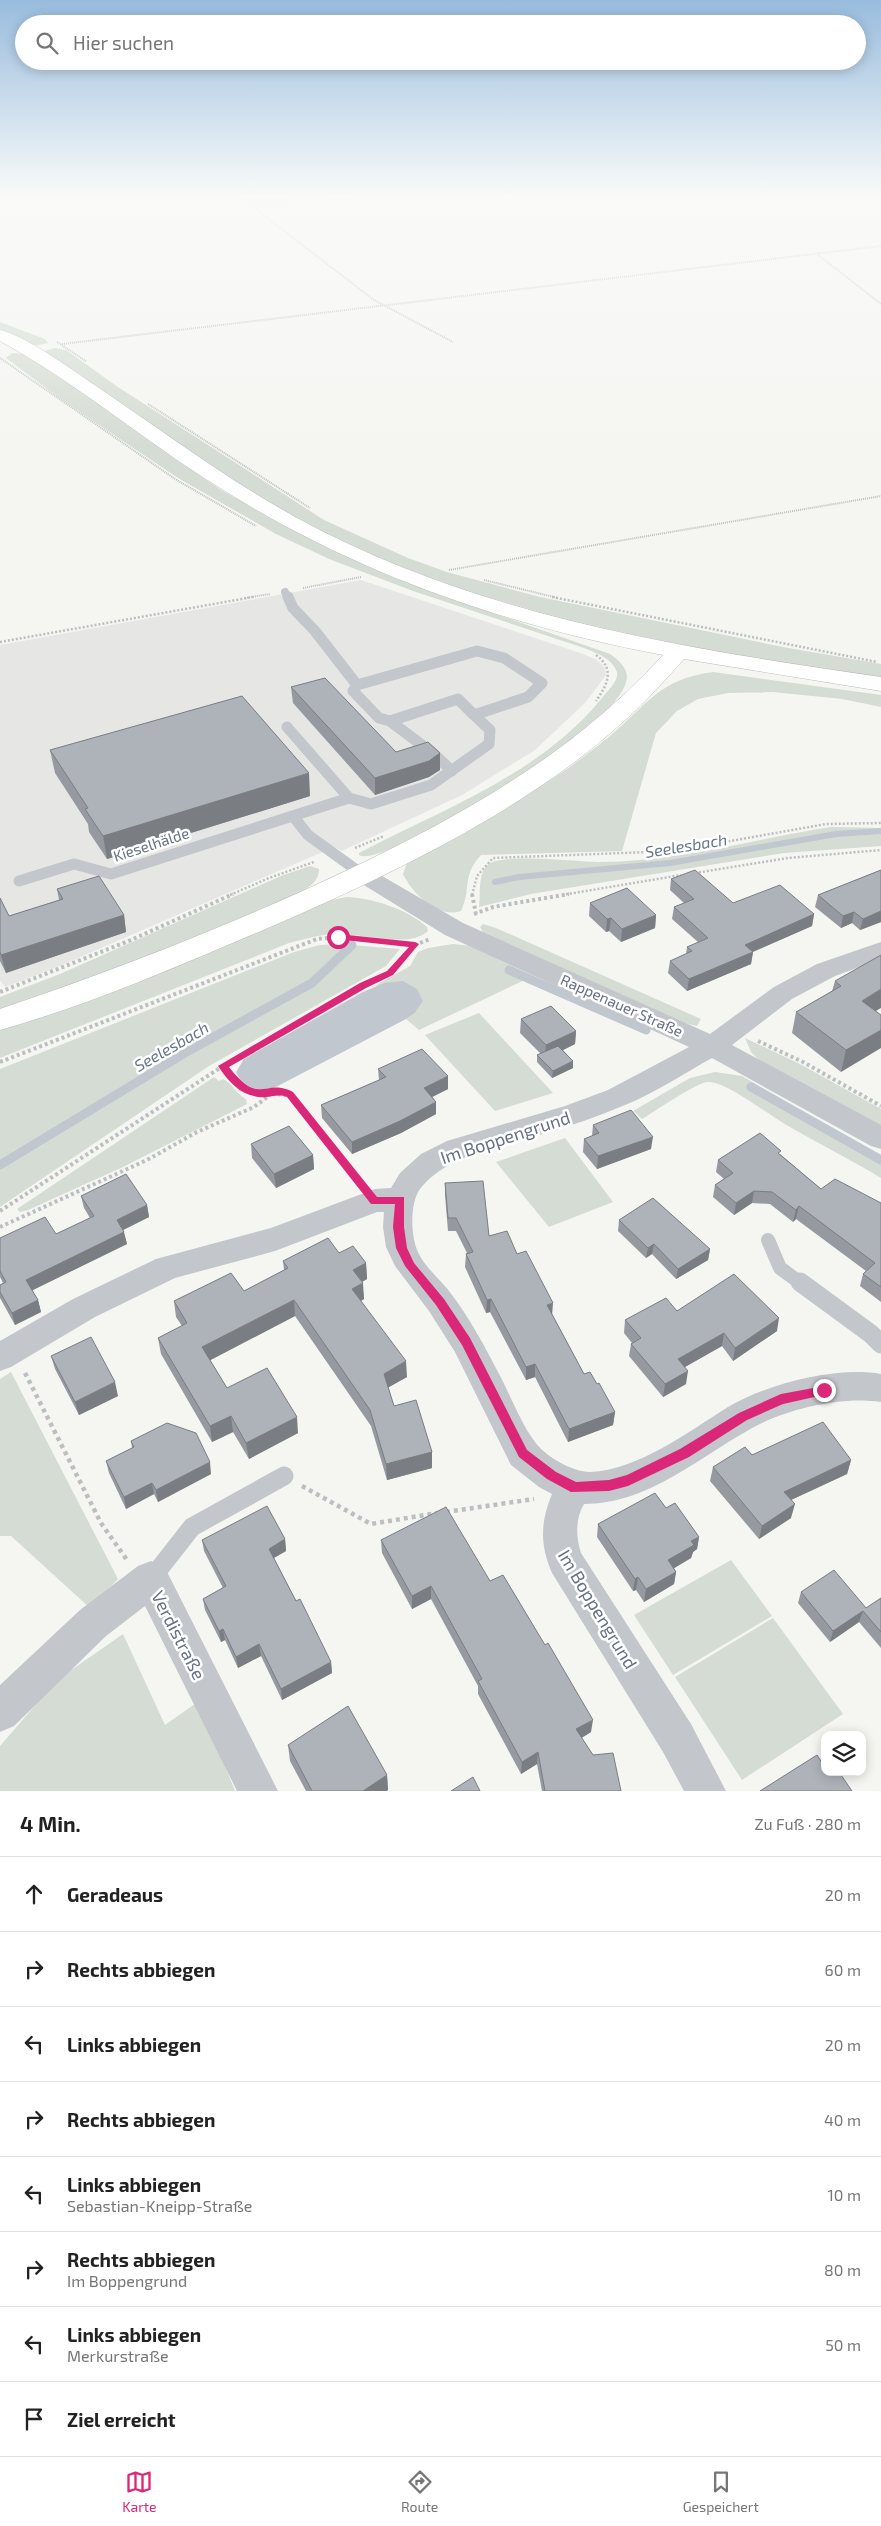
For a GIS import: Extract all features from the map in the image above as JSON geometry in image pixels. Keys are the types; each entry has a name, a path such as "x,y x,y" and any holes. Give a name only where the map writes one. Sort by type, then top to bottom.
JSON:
{"main road":[{"path":"0,335 28,349 70,376 245,495 295,524 385,567 475,600 562,625 678,652 881,684"},
{"path":"0,1020 85,991 254,924 362,874 461,824 536,779 597,734 643,694 678,652"}],"street":[{"name":"Rappenauer Straße","path":"362,874 454,929 712,1046 881,1138"},
{"name":"Im Boppengrund","path":"706,1791 677,1738 565,1561 558,1540 560,1520 563,1507 575,1488 552,1476 523,1454 466,1342 440,1302 410,1266 401,1248 398,1227 387,1200 431,1162 448,1153 504,1134 574,1114 618,1098 712,1046 783,993 826,970 881,950"},
{"path":"7,1353 84,1308 167,1268 275,1239 387,1200"},
{"path":"575,1488 593,1488 628,1480 685,1453 743,1416 781,1399 824,1390 869,1386 881,1388"},
{"name":"Verdistraße","path":"0,1712 93,1623 151,1579 258,1791"}],"lane":[{"path":"285,592 293,608 315,631 357,685"},
{"path":"452,771 435,754 390,721 379,718 353,691 357,685 477,651 494,652 516,663 542,683 528,696 474,715"},
{"path":"287,727 348,798 371,804 431,785 489,744 490,730 458,699 390,721"},
{"name":"Kieselhälde","path":"19,881 74,864 111,874 348,798"},
{"path":"293,816 308,834 336,857 362,874"},
{"path":"768,1240 780,1268 871,1334 881,1344"},
{"path":"151,1579 192,1527 284,1476"}],"path":[{"path":"351,281 385,306 453,342"},
{"path":"88,363 62,344 596,281"},
{"path":"851,281 881,304"},
{"path":"0,358 174,479 264,531"},
{"path":"145,402 311,509"},
{"path":"458,573 449,570 881,496"},
{"path":"0,642 285,592 364,576 355,572"},
{"path":"478,578 541,595 881,662"},
{"path":"590,653 607,663 611,670 610,676 591,706"},
{"path":"881,823 826,824 704,846 640,854 493,858 484,864 472,886 472,901 475,914 493,907 564,894 779,860 881,850"},
{"path":"0,992 131,940 302,865 336,857 392,832"},
{"path":"0,1062 317,939 338,937 415,944 454,929"},
{"path":"0,1211 223,1066 363,986 390,973 415,944"},
{"path":"223,1066 238,1086 257,1095 284,1092 290,1095 387,1200"},
{"path":"0,1227 146,1160 197,1132 254,1107 270,1095"},
{"path":"7,1353 101,1524 123,1556 151,1579"},
{"path":"284,1476 371,1524 539,1498"}],"shaded area":[{"path":"0,322 45,339 48,343 34,346 0,331"},
{"path":"55,348 66,350 118,387 324,520 408,558 447,572 540,597 783,647 881,664 881,679 732,654 585,624 512,604 441,581 370,554 302,521 236,482 46,354 45,351"},
{"path":"12,353 24,354 60,376 221,490 316,542 419,587 610,654 616,658 627,673 621,693 585,731 506,785 468,808 396,846 368,856 359,855 359,853 489,788 550,748 577,725 602,698 616,679 617,672 615,667 603,657 584,648 413,591 329,559 276,534 178,478 62,400 6,358"},
{"path":"361,580 586,655 597,660 604,667 606,675 585,703 535,750 462,795 342,851 334,847 55,968 5,987 0,980 0,645"},
{"path":"713,672 881,695 881,707 842,699 773,692 728,693 698,699 677,711 656,733 622,851 481,855 471,870 461,911 452,912 435,908 419,896 407,881 403,874 407,863 561,773 610,736 667,687 679,680"},
{"path":"831,827 881,828 881,846 784,853 531,894 479,907 481,878 485,868 497,861 541,859 599,862 658,858"},
{"path":"310,866 319,869 317,878 305,890 297,894 144,959 0,1010 0,997 60,974 281,876"},
{"path":"346,897 378,902 400,910 427,927 428,931 410,939 398,940 332,934 289,943 0,1058 0,1030 150,976 327,901"},
{"path":"483,924 496,928 701,1019 697,1026 684,1023 483,932 480,927"},
{"path":"340,944 400,949 386,966 209,1066 0,1207 0,1069 294,952 320,945"},
{"path":"453,944 471,946 533,976 419,1030 406,1019 415,1013 423,1001 414,988 395,982 373,987 410,966 418,952 428,948"},
{"path":"403,981 417,989 423,1001 415,1013 406,1019 274,1088 252,1088 239,1078 236,1072 244,1059 363,992 384,983"},
{"path":"479,1013 553,1093 495,1111 425,1035"},
{"path":"745,1038 800,1064 881,1109 881,1127 761,1062 751,1052"},
{"path":"715,1072 742,1076 881,1156 881,1178 788,1126 726,1087 716,1083 702,1083 642,1119 633,1111 690,1078"},
{"path":"214,1077 219,1081 223,1079 229,1083 246,1099 247,1104 123,1167 28,1210 20,1212 17,1209"},
{"path":"565,1138 613,1202 549,1227 496,1162"},
{"path":"11,1372 118,1579 90,1608 11,1536 0,1536 0,1379"},
{"path":"731,1560 772,1616 673,1675 634,1615"},
{"path":"773,1618 843,1714 742,1780 675,1677"},
{"path":"123,1634 165,1725 199,1701 235,1791 0,1791 0,1746 57,1680"}],"building":[{"path":"325,678 396,752 428,742 440,753 429,761 375,778 291,687"},
{"path":"242,696 309,773 103,836 85,809 88,808 50,750"},
{"path":"695,870 733,903 780,885 814,914 745,945 753,952 689,979 670,961 692,951 687,947 708,938 674,907 694,899 671,879"},
{"path":"881,870 881,911 863,919 854,912 843,916 818,895"},
{"path":"99,876 124,915 1,955 0,898 9,916 63,899 57,889"},
{"path":"627,888 656,915 622,929 611,918 607,919 590,903"},
{"path":"881,955 881,989 862,1001 881,1015 881,1030 846,1050 796,1012 841,986 835,981"},
{"path":"551,1006 576,1031 546,1045 521,1019"},
{"path":"558,1046 573,1061 553,1071 537,1055"},
{"path":"422,1049 448,1076 424,1088 436,1102 400,1121 352,1142 321,1105 386,1077 378,1069"},
{"path":"631,1110 653,1137 598,1156 584,1139 599,1133 593,1125"},
{"path":"289,1126 313,1155 274,1174 251,1144"},
{"path":"760,1133 781,1151 778,1153 821,1189 835,1179 881,1203 881,1287 863,1274 875,1263 799,1206 796,1210 772,1192 754,1191 736,1203 715,1185 733,1173 718,1160"},
{"path":"126,1174 147,1205 117,1220 124,1232 26,1280 38,1300 12,1313 0,1292 0,1285 6,1282 0,1271 0,1238 45,1217 56,1234 94,1216 81,1196"},
{"path":"483,1181 489,1236 507,1231 517,1254 526,1251 553,1303 547,1305 584,1374 590,1372 597,1384 599,1383 615,1412 569,1429 535,1364 526,1367 491,1299 487,1300 466,1254 473,1252 456,1218 448,1218 445,1183"},
{"path":"653,1198 710,1249 678,1269 654,1244 648,1248 619,1220"},
{"path":"328,1238 339,1253 353,1246 366,1263 353,1270 363,1283 352,1289 406,1361 384,1374 394,1406 416,1400 432,1452 386,1464 370,1410 294,1300 202,1347 227,1388 267,1368 297,1417 246,1443 231,1416 210,1426 158,1338 187,1323 174,1301 231,1273 244,1291 288,1268 283,1261"},
{"path":"734,1274 779,1318 735,1348 724,1333 678,1359 688,1371 665,1384 631,1344 641,1338 625,1320 666,1298 677,1311"},
{"path":"91,1337 115,1382 75,1402 51,1356"},
{"path":"823,1422 851,1460 784,1492 795,1504 762,1526 713,1467 745,1447 752,1455"},
{"path":"167,1423 196,1433 210,1462 156,1490 152,1483 124,1497 106,1461 134,1447 131,1441"},
{"path":"655,1493 666,1508 675,1503 699,1537 691,1541 694,1545 668,1560 676,1572 646,1589 638,1577 635,1579 598,1524"},
{"path":"267,1506 285,1539 269,1549 296,1601 300,1599 331,1662 281,1689 259,1644 236,1657 223,1629 219,1631 203,1599 226,1586 202,1540"},
{"path":"446,1507 490,1581 503,1575 545,1645 548,1643 593,1720 576,1729 593,1755 613,1753 621,1791 545,1791 538,1752 522,1762 478,1681 482,1679 431,1586 412,1596 381,1540"},
{"path":"834,1570 866,1608 881,1598 881,1632 863,1611 833,1631 801,1592"},
{"path":"348,1706 387,1775 363,1791 312,1791 288,1745"},
{"path":"817,1755 821,1761 821,1776 842,1776 852,1791 760,1791"},
{"path":"473,1777 480,1791 451,1791"}],"waterway":[{"name":"Seelesbach","path":"495,882 519,877 670,863 836,834 881,831"},
{"name":"Seelesbach","path":"0,1165 190,1050 312,983 352,945"},
{"path":"509,970 646,1030"},
{"path":"751,1087 881,1160"}],"route":[{"path":"338,937 415,944 390,973 266,1040 223,1066 238,1086 257,1095 284,1092 290,1095 375,1201 400,1200 398,1227 401,1248 410,1266 440,1302 466,1342 502,1408 523,1454 552,1476 575,1488 593,1488 609,1485 628,1480 685,1453 743,1416 781,1399 824,1390"}]}
